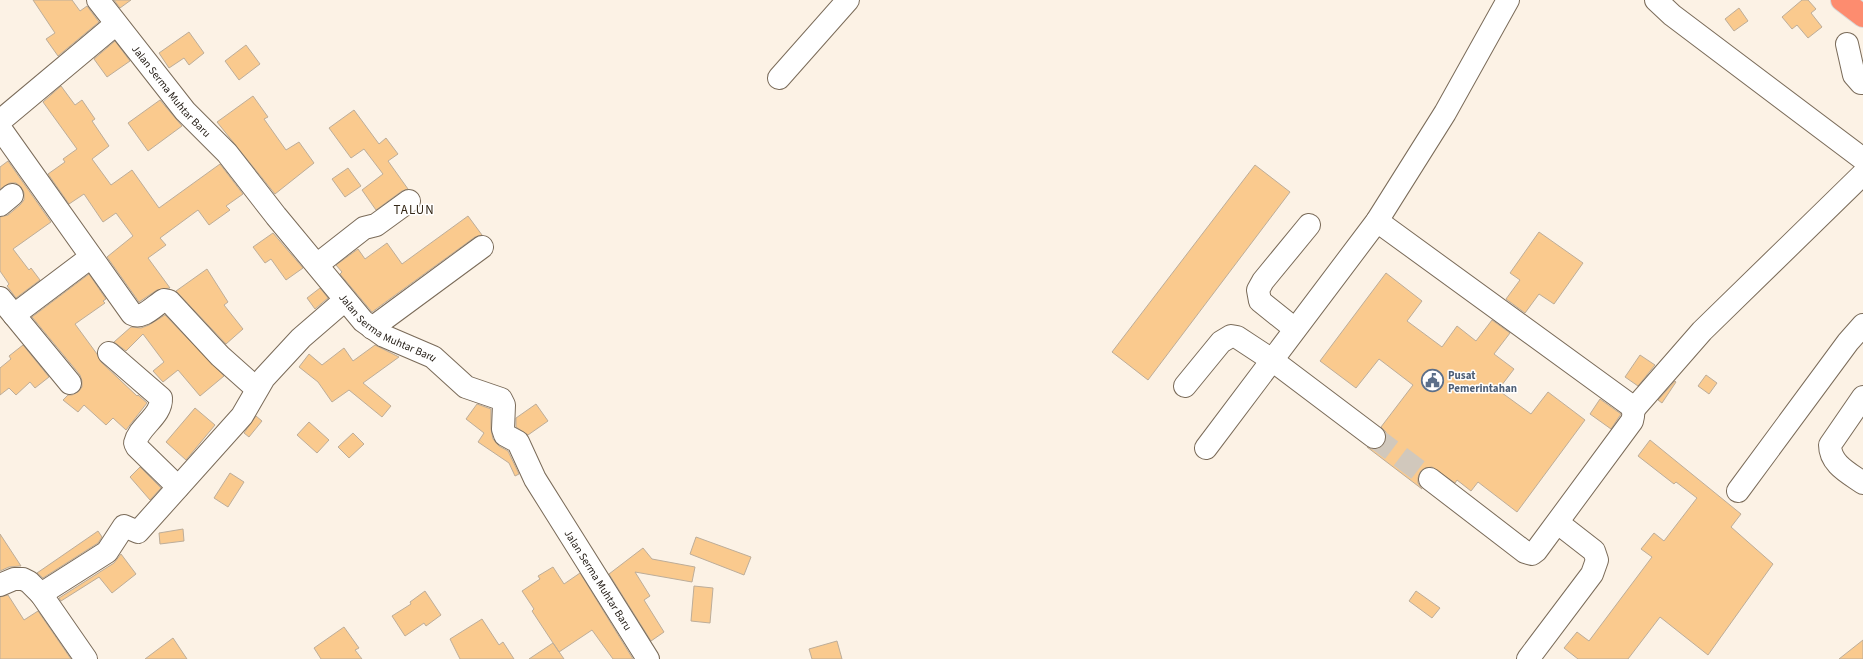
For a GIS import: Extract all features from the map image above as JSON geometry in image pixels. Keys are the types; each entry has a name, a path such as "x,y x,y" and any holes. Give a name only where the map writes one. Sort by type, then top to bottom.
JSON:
{"highway":[{"path":"1842,0 1863,16"}],"street":[{"name":"Jalan Serma Muhtar Baru","path":"98,0 185,111 227,153 276,216 318,264 363,321 384,336 433,357 466,387 501,400 504,405 503,429 506,434 518,442 535,479 648,659"},
{"path":"778,78 848,0"},
{"path":"1206,448 1294,329 1377,221 1445,113 1508,0"},
{"path":"1656,0 1672,15 1863,159"},
{"path":"0,121 116,24"},
{"path":"1847,44 1854,75 1861,83 1863,83"},
{"path":"0,128 132,314 135,316 144,315 164,300 169,301 220,356 257,389"},
{"path":"1633,410 1702,331 1863,174"},
{"path":"318,264 364,228 376,225 409,201"},
{"path":"1377,221 1630,405 1633,410 1634,415 1632,421 1558,523 1536,551 1528,554 1430,479"},
{"path":"1294,329 1260,301 1258,290 1263,281 1310,225"},
{"path":"372,328 482,247"},
{"path":"14,315 91,257"},
{"path":"0,298 70,383"},
{"path":"41,594 107,552 124,526 138,532 242,416 264,378 302,338 345,300"},
{"path":"1738,490 1848,342 1863,325"},
{"path":"1185,386 1221,342 1231,336 1237,337 1272,360 1374,437"},
{"path":"109,353 161,398 160,407 138,435 135,442 137,447 178,488"},
{"path":"1863,397 1830,445 1830,453 1835,462 1863,483"},
{"path":"1528,659 1592,574 1597,560 1594,551 1558,523"},
{"path":"0,585 14,579 29,582 41,594 86,659"}],"building":[{"path":"33,0 72,0 80,11 87,6 99,22 58,56 46,39 55,33"},
{"path":"114,0 131,0 120,8"},
{"path":"1802,0 1808,0 1816,9 1811,13 1822,27 1808,38 1797,25 1792,29 1782,17"},
{"path":"1739,8 1748,21 1734,31 1725,19"},
{"path":"189,32 204,53 189,65 184,58 169,68 159,53"},
{"path":"115,41 130,61 107,77 94,59"},
{"path":"246,45 260,64 239,80 225,61"},
{"path":"61,86 75,105 82,100 95,119 92,121 109,146 92,159 111,185 132,170 159,208 220,164 243,194 226,206 230,210 209,225 198,210 160,238 166,245 148,258 170,288 157,290 139,302 107,257 133,236 116,213 103,222 84,194 69,204 48,174 65,162 63,159 77,149 43,102"},
{"path":"253,96 268,117 264,119 286,150 299,142 314,163 275,194 217,122"},
{"path":"160,100 182,126 148,151 128,123"},
{"path":"354,110 379,144 386,138 398,154 388,161 408,189 402,191 376,210 362,190 383,174 364,149 351,158 329,128"},
{"path":"8,161 51,222 13,249 29,270 31,268 40,280 16,298 7,286 9,284 0,271 0,217 8,215 24,200 24,193 21,187 16,183 10,183 0,189 0,167"},
{"path":"1255,165 1290,192 1148,380 1112,352"},
{"path":"348,168 361,186 345,197 332,179"},
{"path":"468,216 482,235 475,237 372,312 340,274 342,272 336,265 358,249 365,259 387,243 402,264"},
{"path":"1539,232 1583,263 1554,304 1539,294 1525,313 1506,299 1520,280 1510,273"},
{"path":"273,233 303,268 286,280 271,259 265,263 253,247"},
{"path":"207,269 228,302 224,305 243,329 226,344 176,291"},
{"path":"1386,273 1422,301 1407,321 1442,347 1457,326 1476,341 1492,320 1510,333 1494,354 1514,369 1498,390 1531,414 1548,392 1585,420 1517,512 1478,482 1471,491 1457,480 1455,483 1432,467 1425,468 1420,472 1418,483 1422,489 1367,447 1378,449 1384,444 1386,432 1381,427 1413,385 1379,359 1356,388 1320,361"},
{"path":"89,274 106,299 103,301 105,303 75,324 97,354 101,362 137,396 138,395 147,403 126,430 113,418 106,425 84,405 78,412 63,400 68,395 78,392 82,387 80,375 32,317"},
{"path":"320,288 328,298 315,309 307,298"},
{"path":"165,315 224,376 200,396 178,370 163,382 153,371 164,362 143,334 126,351 114,342 131,327 141,328"},
{"path":"23,345 49,377 35,388 30,382 16,395 9,388 0,395 0,368 11,359 9,356"},
{"path":"375,345 399,357 363,383 391,406 382,417 349,390 332,402 318,382 299,367 309,354 322,365 344,348 353,361"},
{"path":"1640,355 1655,365 1638,386 1625,377"},
{"path":"1706,375 1717,383 1709,394 1698,386"},
{"path":"1675,381 1676,382 1662,403 1658,400"},
{"path":"1600,399 1621,414 1611,429 1590,414"},
{"path":"477,404 491,409 491,429 493,439 499,446 508,451 519,474 515,476 509,463 478,442 484,433 466,419"},
{"path":"536,404 548,421 528,435 516,427 516,418"},
{"path":"195,408 215,425 186,460 166,442"},
{"path":"256,416 262,421 249,437 244,433"},
{"path":"309,422 329,440 317,453 297,435"},
{"path":"353,433 364,444 349,458 338,447"},
{"path":"1650,440 1741,514 1731,527 1773,564 1708,655 1660,617 1628,659 1578,659 1564,648 1577,632 1589,641 1652,557 1641,549 1654,533 1664,541 1697,498 1676,482 1674,484 1638,456"},
{"path":"140,467 161,488 150,500 130,477"},
{"path":"230,473 244,482 228,507 214,498"},
{"path":"183,529 184,541 160,544 159,533"},
{"path":"98,531 102,537 98,543 43,578 37,573"},
{"path":"0,534 21,566 9,567 0,571"},
{"path":"696,537 751,557 744,575 690,554"},
{"path":"643,548 652,559 695,567 692,582 635,572 650,596 644,600 664,632 651,641 609,574"},
{"path":"121,554 136,574 112,593 99,577 61,601 59,598 114,563"},
{"path":"553,567 564,584 580,573 633,659 613,659 592,630 559,652 532,611 534,609 522,591 540,579 538,576"},
{"path":"694,586 713,588 710,623 691,621"},
{"path":"425,591 441,615 426,626 424,623 405,636 392,616 411,604 410,602"},
{"path":"1416,591 1440,608 1432,618 1409,601"},
{"path":"8,595 24,620 38,611 71,659 0,659 0,597"},
{"path":"482,619 499,645 503,642 514,659 460,659 450,639"},
{"path":"344,627 359,648 355,650 362,659 321,659 314,648"},
{"path":"173,638 187,659 145,659"},
{"path":"1863,640 1863,659 1839,659"},
{"path":"837,641 842,659 812,659 809,649"},
{"path":"553,643 564,659 529,659"}],"tunnel":[{"path":"1374,437 1430,479"}],"place":[{"name":"Pusat Pemerintahan","path":"1433,381"}],"district":[{"name":"TALUN","path":"414,210"}]}
